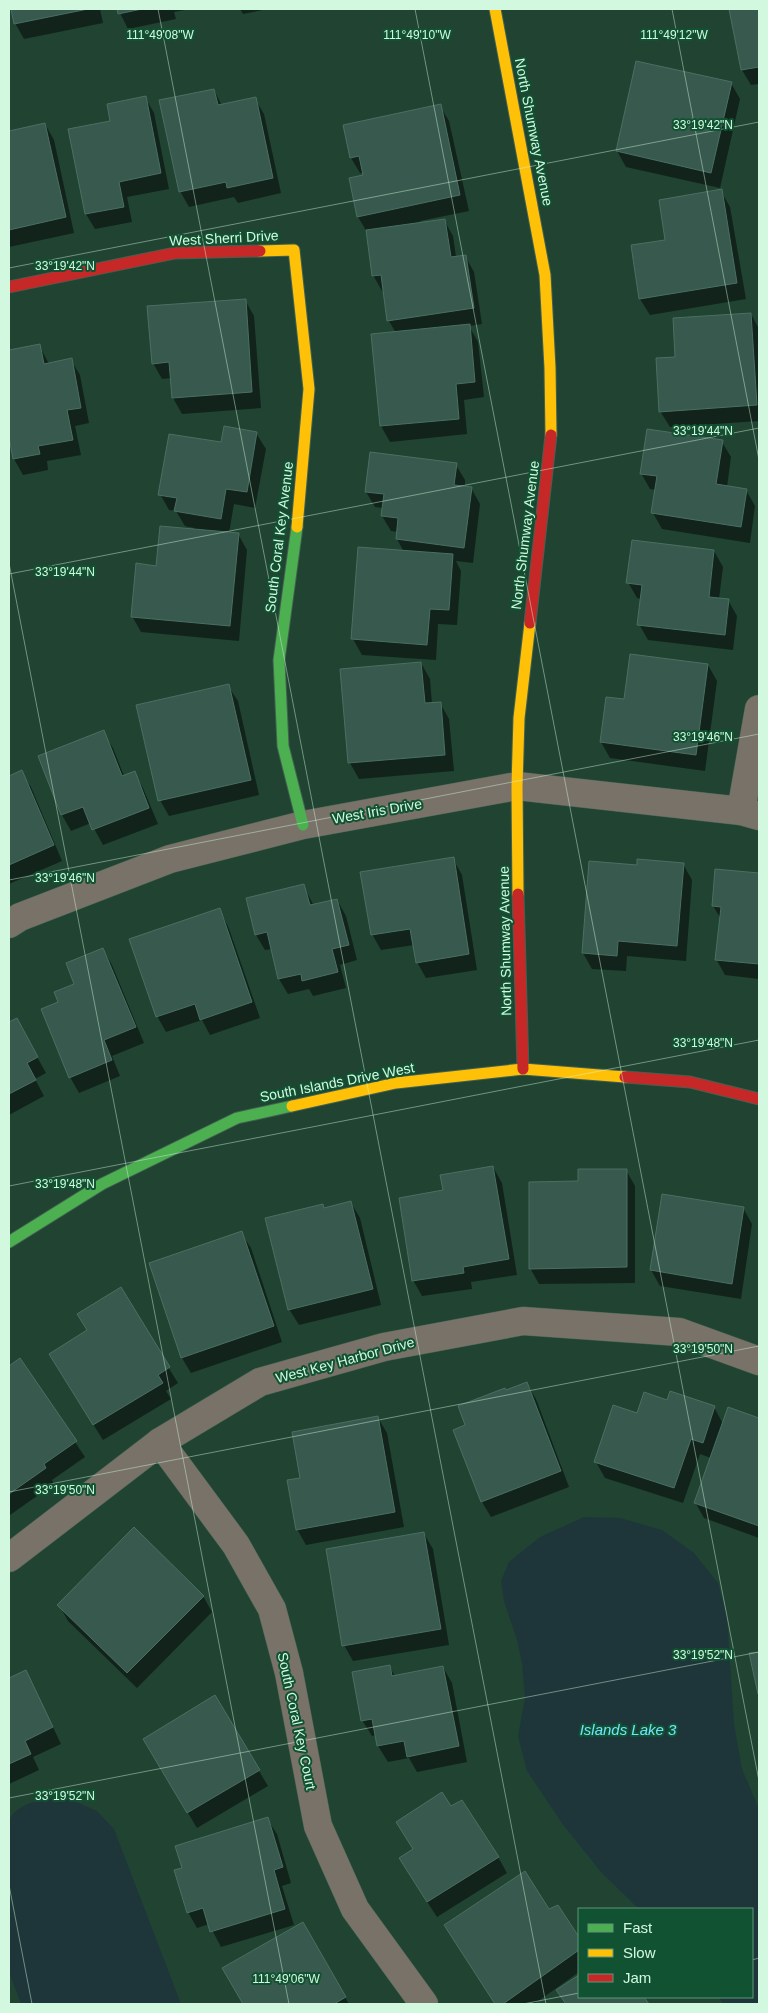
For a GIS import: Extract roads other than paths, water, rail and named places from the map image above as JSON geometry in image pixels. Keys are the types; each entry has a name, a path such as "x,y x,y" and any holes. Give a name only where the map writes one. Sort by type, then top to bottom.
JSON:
{"street":[{"name":"North Shumway Avenue","path":"495,9 545,274 550,368 551,446 519,718 517,786 523,1069"},
{"name":"West Sherri Drive","path":"9,287 175,253 294,250"},
{"name":"South Coral Key Avenue","path":"294,250 309,389 300,502 278,660 283,746 303,825"},
{"path":"750,814 759,709"},
{"name":"West Iris Drive","path":"9,924 20,917 170,859 303,825 517,786 750,814"},
{"name":"South Islands Drive West","path":"9,1242 102,1184 237,1118 396,1083 523,1069 690,1082 759,1099"},
{"name":"West Key Harbor Drive","path":"9,1558 160,1442 260,1382 384,1347 524,1321 679,1332 759,1361"},
{"name":"South Coral Key Court","path":"160,1442 236,1545 272,1609 289,1673 318,1826 355,1909 424,2004"}],"water":[{"name":"Islands Lake 3","path":"584,1517 620,1518 662,1530 694,1553 718,1583 727,1617 734,1724 742,1769 759,1809 759,2004 724,2004 719,1998 753,1998 753,1908 638,1908 602,1873 564,1826 527,1771 518,1736 525,1698 522,1663 517,1640 504,1601 501,1581 509,1562 540,1537"},
{"path":"67,1798 97,1811 114,1829 181,2004 21,2004 9,1972 9,1820 20,1808 34,1802"}]}
